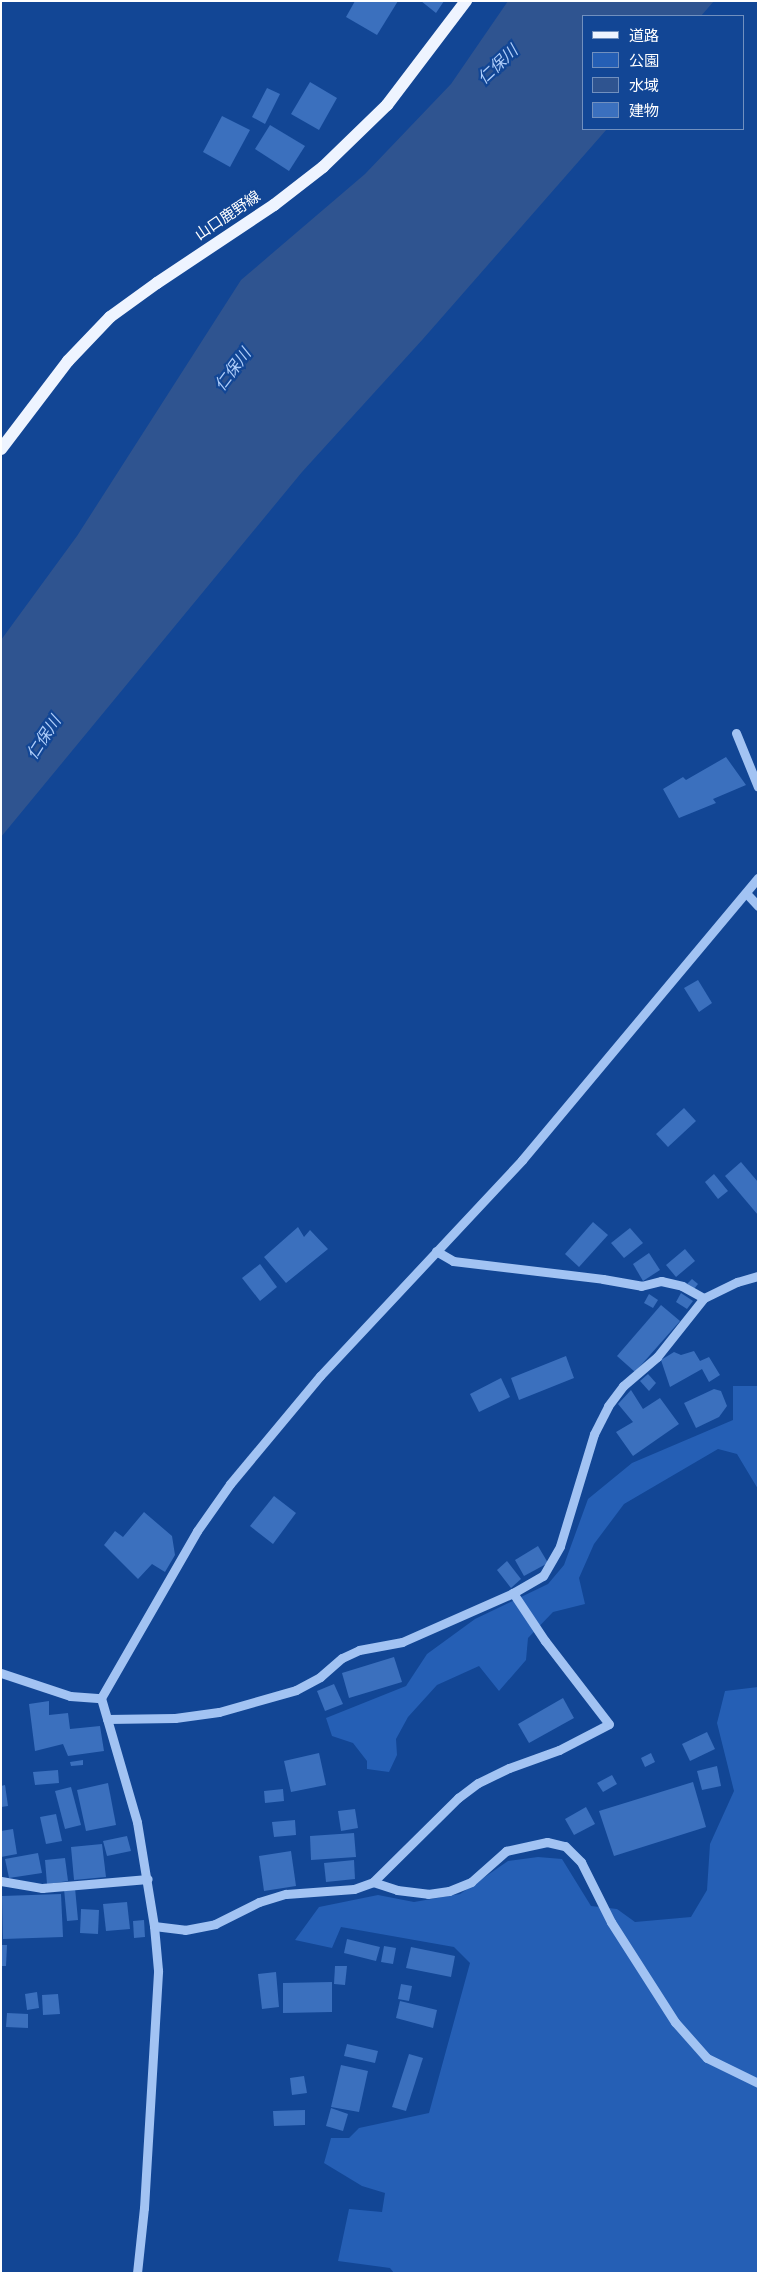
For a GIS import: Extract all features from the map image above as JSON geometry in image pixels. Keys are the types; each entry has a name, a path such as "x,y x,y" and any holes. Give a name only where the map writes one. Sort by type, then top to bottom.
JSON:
{"main road":[{"name":"山口鹿野線","path":"1,449 68,362 110,318 157,283 274,205 323,167 387,105 466,1"}],"street":[{"path":"736,733 758,787"},
{"path":"100,1698 197,1531 230,1484 320,1376 522,1160 758,878"},
{"path":"746,893 758,906"},
{"path":"436,1251 453,1262 602,1278 640,1286 661,1281 682,1286 704,1298"},
{"path":"108,1719 175,1718 219,1712 296,1690 320,1677 342,1658 359,1650 402,1642 513,1593 543,1576 560,1546 594,1434 608,1406 623,1386 657,1357 704,1298 737,1282 758,1276"},
{"path":"154,1926 185,1930 215,1924 259,1902 286,1894 354,1888 373,1882 458,1798 478,1783 509,1768 559,1750 609,1724 546,1641 513,1593"},
{"path":"1,1673 70,1696 100,1698"},
{"path":"100,1698 108,1719 137,1822 148,1879 158,1970 144,2208 138,2273"},
{"path":"373,1882 397,1890 420,1893 449,1891 471,1882 506,1851 547,1842 565,1846 581,1862 611,1922 675,2022 707,2058 758,2083"},
{"path":"1,1881 42,1888 148,1879"}],"green space":[{"path":"733,1386 758,1386 758,1489 737,1454 718,1449 624,1504 594,1544 579,1578 585,1604 553,1612 528,1638 526,1660 499,1691 479,1666 437,1685 408,1717 396,1739 397,1755 389,1772 367,1769 367,1761 353,1743 332,1736 326,1718 406,1686 427,1654 475,1619 548,1584 564,1565 588,1499 632,1463 733,1420"},
{"path":"758,1687 758,2273 394,2273 390,2268 338,2261 349,2209 382,2212 385,2193 362,2186 324,2163 331,2138 349,2138 359,2128 429,2113 470,1963 454,1947 341,1927 332,1948 295,1940 319,1907 378,1895 414,1902 460,1894 508,1861 538,1857 562,1859 591,1906 617,1909 635,1922 691,1917 707,1890 710,1844 734,1791 717,1723 725,1691"}],"water":[{"name":"仁保川","path":"508,1 714,1 702,15 582,15 582,130 606,130 423,339 302,472 1,837 1,640 77,536 241,280 365,174 451,84"}],"building":[{"path":"355,1 398,1 377,35 346,17"},
{"path":"421,1 444,1 436,13"},
{"path":"310,82 337,98 319,130 291,114"},
{"path":"267,88 280,94 265,124 252,117"},
{"path":"222,116 250,130 230,167 203,152"},
{"path":"270,125 305,146 289,171 255,149"},
{"path":"726,757 746,785 713,799 716,803 679,818 663,789 683,777 686,780"},
{"path":"698,980 712,1003 699,1012 684,988"},
{"path":"684,1108 696,1121 668,1147 656,1134"},
{"path":"741,1162 758,1182 758,1215 725,1176"},
{"path":"714,1174 728,1191 718,1199 705,1182"},
{"path":"593,1222 608,1235 579,1267 565,1254"},
{"path":"298,1227 304,1237 310,1230 328,1249 286,1283 264,1257"},
{"path":"630,1228 643,1243 624,1258 611,1243"},
{"path":"685,1249 695,1261 676,1277 666,1265"},
{"path":"649,1253 660,1270 643,1281 633,1264"},
{"path":"260,1264 277,1287 260,1301 242,1278"},
{"path":"692,1279 698,1284 694,1289 687,1284"},
{"path":"681,1293 693,1301 687,1309 676,1302"},
{"path":"649,1294 658,1300 653,1308 644,1303"},
{"path":"661,1305 680,1321 635,1372 617,1356"},
{"path":"694,1351 700,1361 709,1357 720,1375 709,1382 702,1369 670,1387 661,1360 674,1352 681,1355"},
{"path":"566,1356 574,1378 519,1400 511,1378"},
{"path":"648,1374 656,1383 649,1391 640,1381"},
{"path":"501,1378 510,1397 479,1412 470,1394"},
{"path":"714,1389 721,1391 727,1406 719,1417 696,1428 684,1403"},
{"path":"631,1390 643,1409 660,1398 679,1424 633,1456 616,1432 633,1422 618,1404"},
{"path":"274,1496 296,1513 273,1544 250,1526"},
{"path":"144,1512 172,1536 175,1555 165,1572 152,1564 138,1579 104,1545 115,1531 123,1537"},
{"path":"538,1546 548,1563 524,1576 515,1560"},
{"path":"507,1561 521,1579 511,1588 497,1570"},
{"path":"394,1657 402,1682 349,1698 342,1673"},
{"path":"334,1684 343,1704 325,1711 317,1691"},
{"path":"563,1698 574,1718 529,1743 518,1724"},
{"path":"49,1701 49,1715 68,1713 70,1729 100,1726 104,1751 68,1756 63,1744 35,1751 29,1704"},
{"path":"707,1732 715,1749 690,1761 682,1744"},
{"path":"319,1753 326,1785 291,1792 284,1761"},
{"path":"651,1753 655,1762 645,1767 641,1758"},
{"path":"83,1760 83,1765 71,1766 70,1762"},
{"path":"717,1766 721,1786 702,1790 697,1771"},
{"path":"58,1770 59,1783 35,1785 33,1772"},
{"path":"612,1775 617,1784 603,1792 597,1783"},
{"path":"693,1782 706,1827 614,1856 599,1811"},
{"path":"108,1783 116,1825 86,1831 77,1790"},
{"path":"5,1785 8,1806 1,1807 1,1786"},
{"path":"71,1787 81,1825 65,1829 55,1791"},
{"path":"283,1789 284,1801 265,1803 264,1791"},
{"path":"586,1807 595,1824 574,1835 565,1819"},
{"path":"355,1809 358,1828 341,1831 338,1811"},
{"path":"56,1814 62,1841 46,1844 40,1817"},
{"path":"295,1820 296,1835 274,1837 272,1822"},
{"path":"13,1829 17,1854 1,1857 1,1831"},
{"path":"354,1833 356,1857 311,1860 310,1836"},
{"path":"127,1836 131,1851 107,1856 103,1841"},
{"path":"102,1844 106,1877 74,1880 71,1847"},
{"path":"291,1851 296,1886 264,1891 259,1856"},
{"path":"38,1853 42,1873 9,1878 5,1859"},
{"path":"65,1858 68,1881 47,1884 45,1860"},
{"path":"354,1860 355,1879 326,1882 324,1863"},
{"path":"75,1888 78,1920 67,1921 64,1889"},
{"path":"61,1894 63,1937 3,1939 2,1896"},
{"path":"127,1902 130,1929 106,1931 103,1904"},
{"path":"81,1909 99,1910 98,1934 80,1933"},
{"path":"144,1920 145,1937 134,1938 133,1921"},
{"path":"347,1939 380,1947 376,1961 344,1953"},
{"path":"1,1945 7,1945 6,1966 1,1966"},
{"path":"384,1946 396,1948 393,1964 381,1962"},
{"path":"411,1947 455,1956 451,1977 406,1968"},
{"path":"335,1966 347,1966 345,1985 334,1984"},
{"path":"276,1972 279,2007 262,2009 258,1974"},
{"path":"332,1982 332,2012 283,2013 283,1983"},
{"path":"401,1984 412,1986 409,2001 398,1999"},
{"path":"37,1992 39,2008 27,2010 25,1994"},
{"path":"58,1994 60,2014 43,2015 42,1995"},
{"path":"400,2001 437,2010 433,2028 396,2018"},
{"path":"7,2013 28,2014 28,2028 6,2027"},
{"path":"347,2044 378,2051 375,2063 344,2056"},
{"path":"409,2054 423,2058 406,2111 392,2107"},
{"path":"341,2065 368,2071 359,2112 331,2107"},
{"path":"304,2076 307,2093 292,2095 290,2078"},
{"path":"331,2108 348,2114 343,2131 326,2126"},
{"path":"305,2110 305,2125 274,2126 273,2111"}]}
